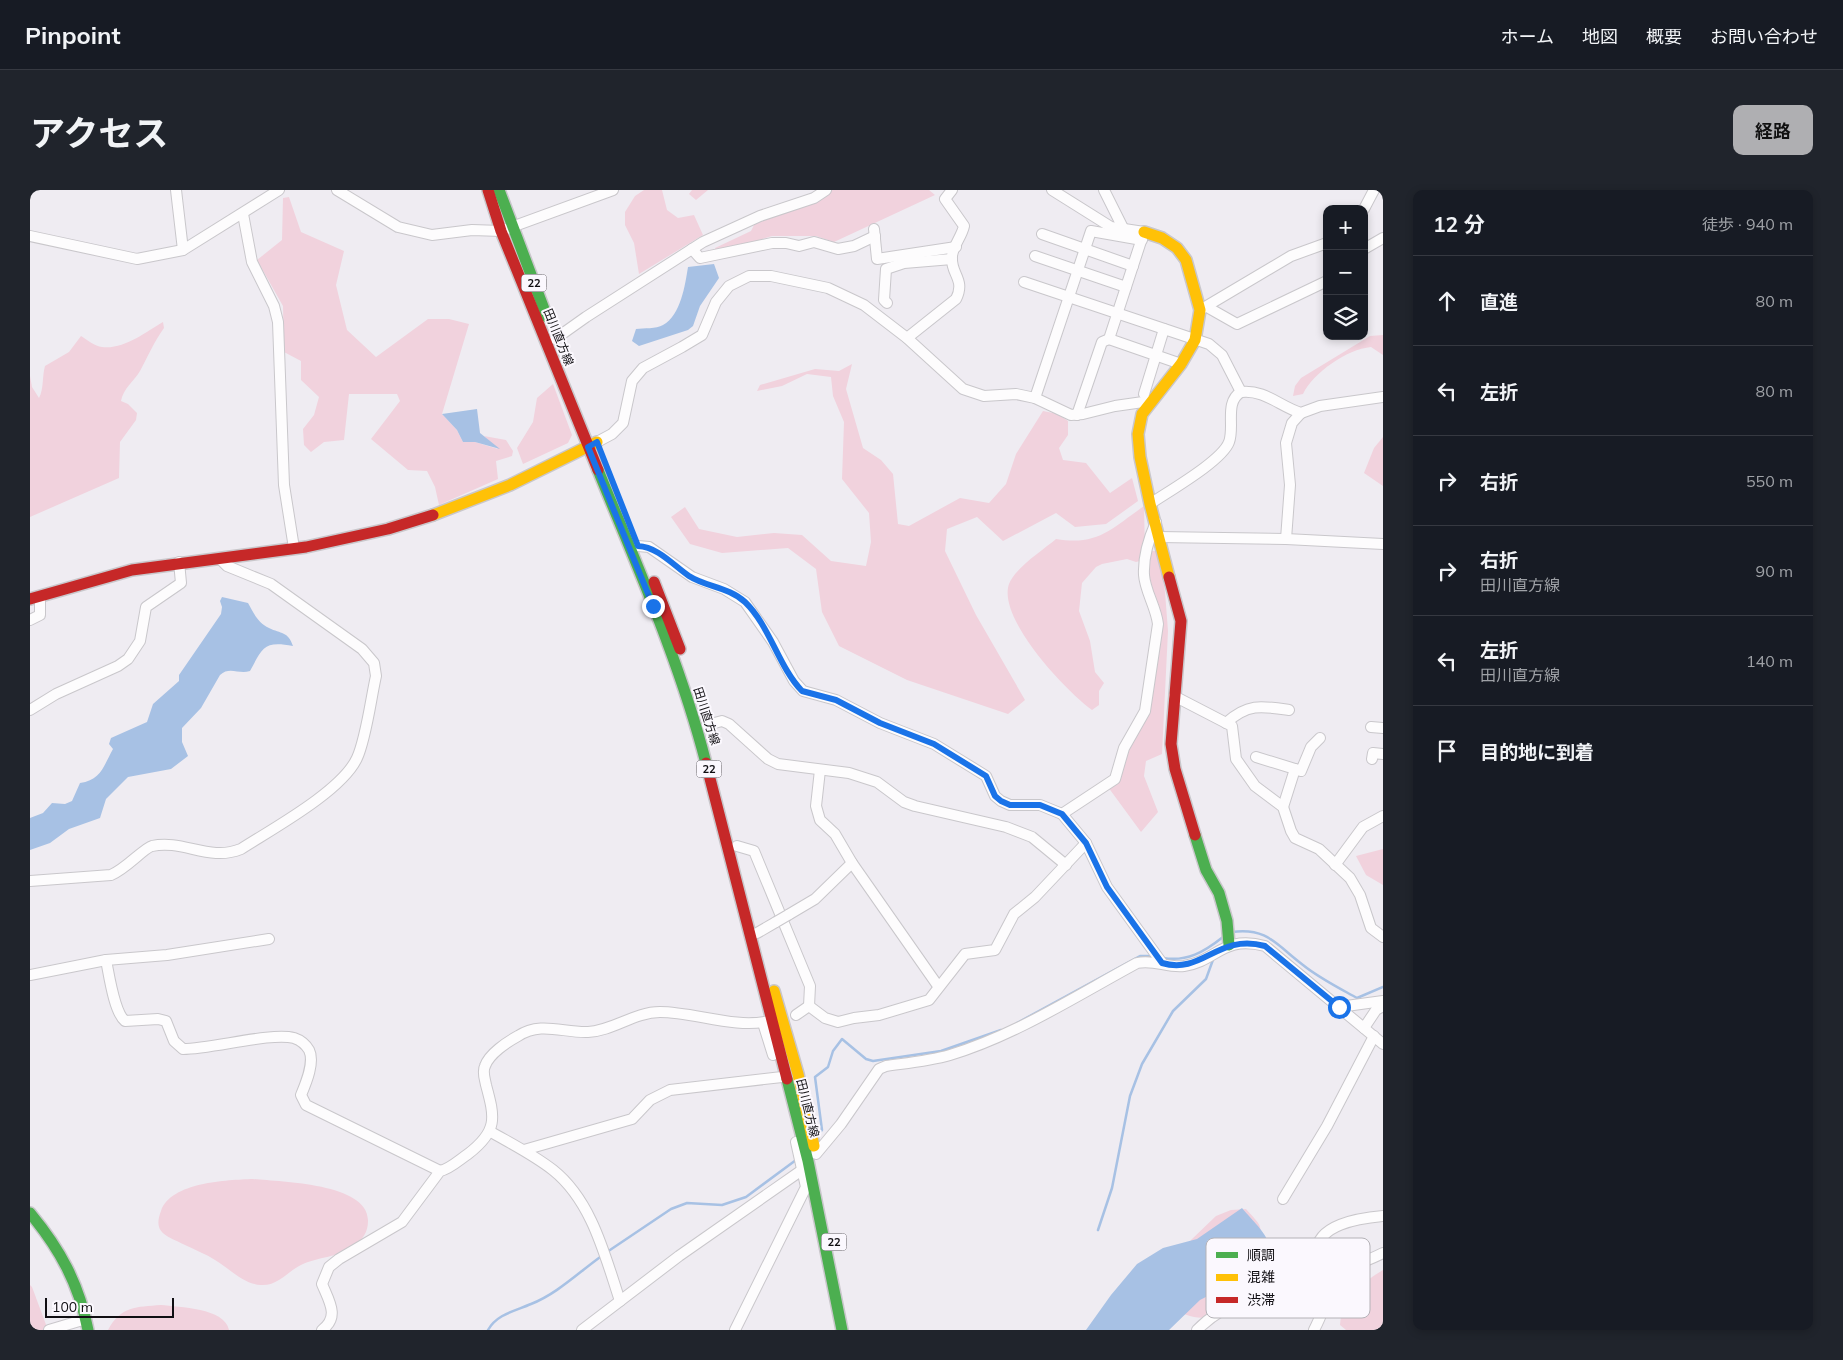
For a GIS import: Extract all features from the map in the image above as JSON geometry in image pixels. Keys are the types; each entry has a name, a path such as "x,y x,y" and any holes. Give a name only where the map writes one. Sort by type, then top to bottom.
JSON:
{"main road":[{"name":"田川直方線","path":"488,190 501,231 664,604 707,725 757,933 798,1074 852,1330"},
{"name":"田川直方線","path":"499,190 694,718 808,1161 842,1330"},
{"path":"1143,236 1162,238 1177,248 1186,260 1204,308 1195,340 1181,364 1147,397 1138,434 1140,458 1150,504 1181,621 1171,744 1175,769 1206,870 1219,893 1229,943"},
{"path":"35,597 144,568 294,548 358,536 469,502 593,444"},
{"path":"30,1213 55,1243 70,1267 87,1324"}],"street":[{"path":"176,190 183,250"},
{"path":"30,236 137,259 183,250 279,190"},
{"path":"337,190 398,227 432,235 472,230 501,231 613,190"},
{"path":"555,339 692,249 760,216 814,198 826,190"},
{"path":"908,338 956,299 961,284 952,259 964,226 945,199 952,190"},
{"path":"1052,190 1111,227 1143,236"},
{"path":"1104,190 1124,230"},
{"path":"1366,205 1374,190"},
{"path":"242,214 252,262 274,306 278,322 284,485 294,548"},
{"path":"1035,398 1092,231 1143,236"},
{"path":"692,249 700,258 772,243 800,246 814,242 838,250 854,246 875,233 877,259 956,247"},
{"path":"1042,234 1133,266"},
{"path":"1109,339 1143,236"},
{"path":"1368,247 1383,238"},
{"path":"1204,308 1291,256 1323,244"},
{"path":"1035,256 1126,287"},
{"path":"887,303 884,300 886,269 904,263 952,259"},
{"path":"593,444 612,434 623,423 632,381 643,368 682,348 702,334 716,302 729,286 749,276 771,276 828,288 864,305 908,338 962,389 984,396 1016,394 1035,398 1071,414 1147,397 1156,354 1164,329"},
{"path":"1024,282 1209,344 1222,355 1241,392"},
{"path":"1204,308 1237,324 1323,283"},
{"path":"1077,414 1102,342 1109,339 1181,364"},
{"path":"1241,392 1253,392 1268,397 1301,413"},
{"path":"1150,504 1222,454 1230,441 1233,402 1241,392"},
{"path":"1286,539 1290,485 1286,443 1292,423 1301,413 1320,406 1383,397"},
{"path":"1062,814 1115,779 1124,748 1145,711 1158,624 1157,613 1144,576 1148,543 1156,521"},
{"path":"1159,537 1286,539 1383,544"},
{"path":"638,546 649,547 692,578 724,590 745,602 773,642 802,691 836,700 880,723 934,744 986,776 995,796 1001,801 1010,805 1040,805 1062,814 1086,843 1107,887 1162,963"},
{"path":"30,881 111,875 123,870 151,846 173,846 214,854 228,854 241,849 316,800 349,771 358,758 376,676 374,663 362,649 271,584 227,566 220,559"},
{"path":"30,710 56,694 118,666 128,659 140,642 146,607 181,583 179,562"},
{"path":"30,620 40,615 35,597"},
{"path":"1174,696 1232,726 1236,759 1255,786 1283,807"},
{"path":"1226,723 1241,712 1259,706 1290,710"},
{"path":"707,725 722,721 729,724 768,760 778,764 864,778 877,782 890,793 909,804 1006,827 1032,837 1066,865"},
{"path":"1371,727 1383,728"},
{"path":"1256,757 1301,771 1311,747 1320,738"},
{"path":"1372,760 1373,753 1383,754"},
{"path":"1295,769 1283,807 1291,832 1295,838 1319,850 1350,878 1360,895 1371,928 1383,937"},
{"path":"820,770 818,813 820,820 835,834 852,863 938,986"},
{"path":"1336,865 1363,827 1383,816"},
{"path":"809,1006 826,1018 838,1022 879,1015 929,1000 938,986 965,954 995,950 1014,914 1035,898 1086,843"},
{"path":"737,846 754,851 810,986 809,1006"},
{"path":"757,933 815,899 852,863"},
{"path":"30,976 106,960 167,955 269,939"},
{"path":"816,1154 841,1124 879,1069 886,1066 936,1059 1011,1032 1137,963 1146,961 1172,966 1186,965 1229,943 1253,943 1265,946 1383,1044"},
{"path":"106,960 120,1017 125,1020 158,1019 166,1021 174,1041 183,1049 278,1037 295,1038 310,1051 310,1065 301,1095 306,1105 440,1171"},
{"path":"1339,1007 1383,1001"},
{"path":"796,1015 809,1006"},
{"path":"1364,1028 1376,1010 1383,1006"},
{"path":"322,1330 329,1325 333,1318 332,1310 322,1284 329,1267 402,1222 440,1171 446,1169 479,1146 490,1132 492,1105 484,1075 484,1067 490,1058 518,1035 533,1029 550,1027 588,1032 609,1027 643,1013 661,1012 730,1021 766,1022 782,1077 806,1187 735,1330"},
{"path":"1284,1199 1327,1126 1374,1036"},
{"path":"524,1150 632,1119 650,1100 670,1090 782,1077"},
{"path":"490,1132 524,1150 554,1170 577,1197 594,1226 620,1301"},
{"path":"584,1329 679,1256 802,1170"},
{"path":"1324,1238 1328,1230 1359,1219 1383,1216"},
{"path":"1370,1260 1383,1254"},
{"path":"1197,1330 1211,1318"},
{"path":"1314,1330 1318,1318"},
{"path":"49,1330 87,1324"}],"shaded area":[{"path":"644,190 662,190 667,210 678,218 694,215 703,235 639,274 634,243 625,225 625,212 635,196"},
{"path":"692,190 708,190 696,200 689,194"},
{"path":"832,190 929,190 935,195 834,242 816,236 772,236 716,253 715,248 751,231 756,221 801,207"},
{"path":"289,197 301,232 344,251 336,285 347,330 376,357 428,319 449,319 469,324 442,414 457,430 463,442 475,442 498,449 484,436 506,440 513,451 512,456 496,461 498,479 439,505 435,487 427,471 408,470 371,439 400,401 397,394 349,394 344,440 324,442 311,452 304,445 303,429 314,415 319,397 301,380 301,361 284,352 283,306 257,260 282,240 283,198"},
{"path":"163,322 164,328 140,371 122,397 121,401 128,404 137,413 136,420 120,442 119,478 30,517 30,376 32,387 39,398 42,391 45,366 69,352 81,336 91,343 102,347 118,346"},
{"path":"1383,335 1383,355 1371,347 1352,352 1323,370 1314,378 1303,394 1293,396 1295,386 1301,378 1363,340 1368,340 1370,336"},
{"path":"852,364 846,389 863,448 881,460 893,474 898,524 909,526 960,498 989,503 1006,484 1016,454 1043,411 1058,414 1068,421 1068,435 1059,448 1063,460 1086,463 1110,493 1132,478 1138,501 1106,524 1075,527 1056,513 1003,541 977,517 947,529 945,551 976,615 1025,700 1008,714 907,680 839,646 822,612 816,569 788,548 722,553 690,544 671,517 685,507 699,529 737,537 774,533 802,535 831,561 866,566 871,542 869,513 842,479 844,422 833,396 831,377 807,374 782,386 757,391 760,385 815,369 839,371"},
{"path":"553,384 572,435 568,443 523,464 517,448 533,422 537,398"},
{"path":"1383,437 1383,486 1364,473 1374,448"},
{"path":"1144,506 1145,551 1143,560 1136,562 1127,559 1102,564 1096,567 1082,583 1079,611 1090,641 1095,672 1104,683 1099,691 1099,705 1092,710 1067,688 1023,635 1013,616 1008,599 1009,584 1023,566 1056,539 1070,541 1094,538 1113,528"},
{"path":"1150,551 1158,551 1165,592 1168,631 1162,754 1146,761 1144,776 1158,812 1141,832 1108,787 1148,711 1160,623 1147,577"},
{"path":"1383,849 1383,885 1366,875 1356,856"},
{"path":"253,1179 321,1187 354,1199 364,1208 368,1221 366,1232 360,1241 348,1250 307,1262 277,1281 261,1285 242,1279 212,1258 168,1236 160,1229 159,1219 161,1211 167,1201 176,1194 201,1184"},
{"path":"1246,1209 1261,1229 1259,1238 1206,1238 1206,1317 1191,1316 1171,1309 1172,1266 1191,1240 1216,1216 1231,1210"},
{"path":"1383,1270 1383,1330 1346,1330 1340,1325 1341,1318 1370,1318 1370,1279"},
{"path":"30,1285 32,1287 48,1330 30,1330"},
{"path":"161,1305 189,1308 210,1313 226,1323 229,1330 108,1330 118,1316 130,1309"}],"water":[{"path":"714,264 719,278 700,306 693,326 688,330 639,346 632,341 636,329 653,328 663,325 674,314 681,299 688,267"},
{"path":"477,409 480,433 500,449 475,442 463,442 457,430 442,414"},
{"path":"222,597 248,603 262,623 286,635 293,646 270,645 258,656 250,671 227,671 220,675 201,708 182,728 182,742 188,756 171,769 128,777 106,799 100,818 69,829 50,843 30,850 30,818 43,813 52,803 65,804 72,801 80,783 93,779 101,772 113,749 109,744 111,738 147,722 153,704 179,681 179,675 221,614 222,607 220,601"},
{"path":"1242,1208 1266,1238 1206,1238 1206,1297 1200,1300 1169,1330 1086,1330 1111,1295 1137,1264 1163,1248 1197,1239"}],"waterway":[{"path":"1232,932 1255,932 1263,935 1329,983 1357,998 1383,987"},
{"path":"1163,958 1180,959 1195,955 1223,937"},
{"path":"1017,1023 1140,956 1152,956"},
{"path":"1098,1230 1112,1188 1130,1096 1142,1064 1173,1011 1206,979 1214,957"},
{"path":"817,1135 822,1130 815,1077 828,1067 833,1051 842,1039 866,1059 873,1061 941,1051 1001,1030"},
{"path":"607,1252 671,1209 687,1203 722,1205 746,1197 796,1160"},
{"path":"488,1330 501,1317 550,1295 603,1255"}],"traffic: fast":[{"path":"499,190 547,317"},
{"path":"598,470 671,651 706,763"},
{"path":"1195,835 1206,870 1219,893 1227,921 1229,945"},
{"path":"787,1079 808,1161 842,1330"},
{"path":"30,1213 59,1254 74,1282 88,1330"}],"traffic: slow":[{"path":"1144,232 1162,238 1177,248 1186,260 1200,310 1195,340 1181,364 1142,414 1138,434 1140,457 1150,504 1169,577"},
{"path":"433,515 510,485 597,442"},
{"path":"774,991 798,1074 814,1146"}],"traffic: jam":[{"path":"488,190 501,231 598,470"},
{"path":"30,599 132,570 306,547 388,529 433,515"},
{"path":"1169,577 1181,621 1171,744 1175,769 1195,835"},
{"path":"654,582 680,649"},
{"path":"706,763 787,1079"}],"route":[{"path":"653,606 588,447 597,442 638,546 649,547 692,578 724,590 745,602 773,642 794,681 802,691 836,700 880,723 934,744 963,760 986,776 995,796 1001,801 1010,805 1040,805 1062,814 1086,843 1107,887 1162,963 1172,966 1186,965 1229,945 1253,943 1265,946 1339,1007"}]}
